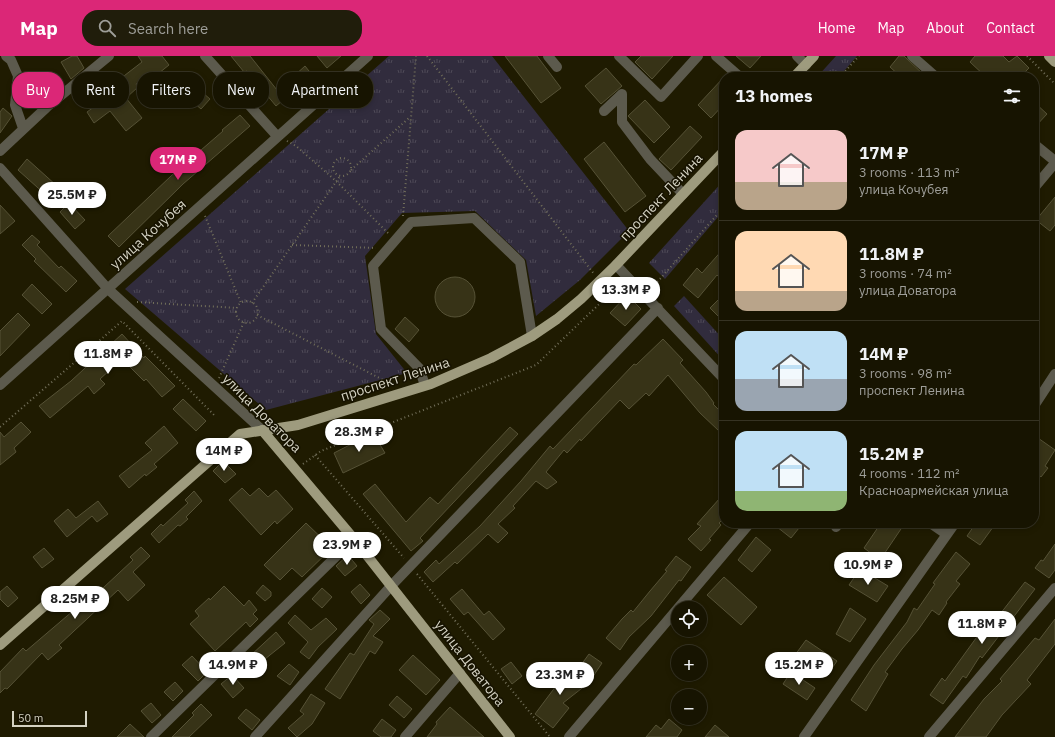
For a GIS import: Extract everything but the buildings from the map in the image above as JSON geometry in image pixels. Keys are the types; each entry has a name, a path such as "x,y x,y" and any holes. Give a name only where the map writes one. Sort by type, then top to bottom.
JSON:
{"main road":[{"path":"799,72 814,56"},
{"path":"1049,56 1055,62"},
{"name":"проспект Ленина","path":"0,645 215,454 240,434 298,425 425,386 484,361 532,336 563,314 600,281 719,156"},
{"name":"улица Доватора","path":"262,430 296,468 354,539 510,737"}],"street":[{"path":"64,93 109,56"},
{"path":"205,56 278,136"},
{"name":"улица Кочубея","path":"0,385 368,56"},
{"path":"548,56 557,67"},
{"path":"619,56 661,97 698,56"},
{"path":"716,56 734,72"},
{"path":"797,56 806,65"},
{"path":"912,56 930,72"},
{"path":"11,57 17,72"},
{"path":"604,111 622,94 622,122 650,159 683,194"},
{"path":"16,108 23,128"},
{"path":"0,151 46,108"},
{"path":"1039,148 1055,162 1039,182"},
{"name":"улица Доватора","path":"1,171 108,289 262,430"},
{"path":"425,386 419,368 381,329 373,266 411,222 474,218 520,262 532,336"},
{"path":"616,265 719,373"},
{"path":"255,737 390,586 658,308"},
{"path":"1039,398 1055,374"},
{"path":"569,737 746,528"},
{"path":"937,528 946,534"},
{"path":"804,737 950,528"},
{"path":"151,737 354,539"},
{"path":"929,737 1055,588"},
{"path":"405,737 460,673"}],"path":[{"path":"398,236 416,56"},
{"path":"427,56 600,281"},
{"path":"845,72 859,56"},
{"path":"1027,56 1055,84"},
{"path":"244,322 237,315 237,308 241,303 252,302 340,176 346,175 410,117"},
{"path":"278,136 296,146 398,236"},
{"path":"340,176 334,169 334,163 339,159 347,160 351,164 351,170"},
{"path":"200,206 241,303"},
{"path":"645,295 719,213"},
{"path":"292,245 388,248"},
{"path":"296,468 321,451 536,365 628,277"},
{"path":"122,302 237,308"},
{"path":"244,322 253,321 257,315 257,308 252,302"},
{"path":"257,315 405,392"},
{"path":"0,427 122,320 216,417"},
{"path":"215,386 244,322"},
{"path":"315,455 410,566 550,737"}],"green space":[{"path":"389,56 492,56 629,231 580,280 536,316 526,260 475,211 402,213 365,256 376,334 407,373 266,410 125,289 330,108 373,108 373,72 371,72"},
{"path":"836,56 857,56 843,72 822,72"},
{"path":"719,186 719,216 665,279 649,263"},
{"path":"684,296 719,334 719,356 674,306"}]}
